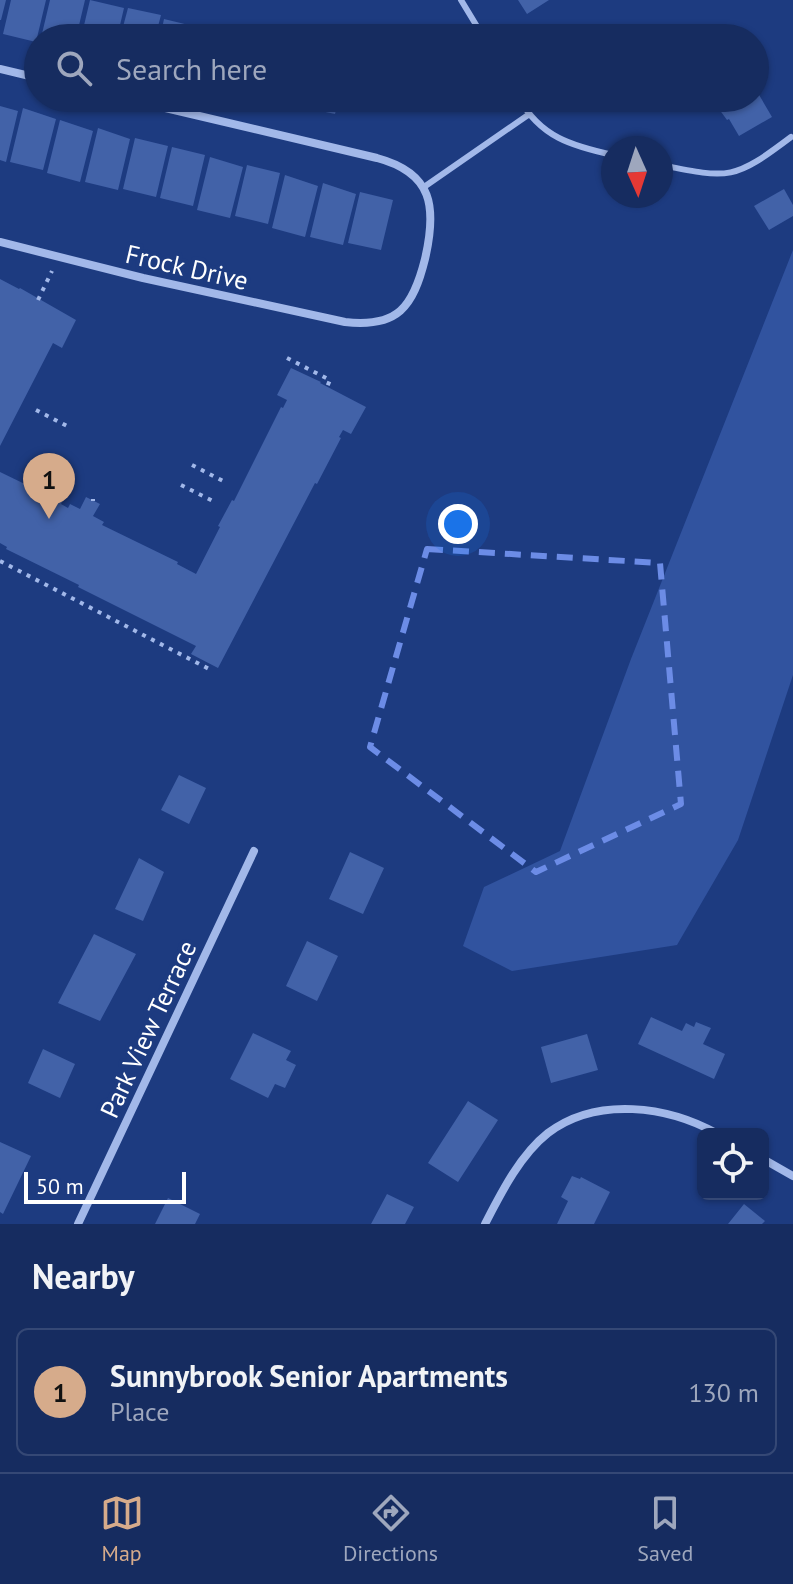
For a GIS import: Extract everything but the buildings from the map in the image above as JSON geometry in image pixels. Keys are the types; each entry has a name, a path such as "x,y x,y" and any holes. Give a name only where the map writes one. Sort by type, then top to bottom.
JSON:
{"street":[{"path":"0,69 24,75"},
{"path":"182,112 393,162 405,168 424,187"},
{"name":"Frock Drive","path":"0,242 300,314 366,325 382,321 404,308 416,289 432,230 431,205 424,187"},
{"name":"Park View Terrace","path":"78,1224 254,851"},
{"path":"485,1224 523,1160 548,1134 569,1121 596,1112 639,1109 676,1115 705,1128"},
{"path":"769,1162 793,1176"}],"lane":[{"path":"461,0 476,24"},
{"path":"526,112 564,141 601,152"},
{"path":"424,187 528,115"},
{"path":"673,167 707,174 733,174 754,165 791,137"}],"path":[{"path":"38,300 52,271"},
{"path":"287,358 330,380 327,387"},
{"path":"36,410 67,426"},
{"path":"192,465 223,481"},
{"path":"181,485 213,501"},
{"path":"0,561 211,670"}],"highlighted area":[{"path":"427,549 660,563 681,804 536,872 370,747"}],"shaded area":[{"path":"793,250 793,675 738,840 677,945 512,971 463,946 484,887 560,851 631,659"}],"place":[{"name":"Sunnybrook Senior Apartments","path":"49,519"}]}
